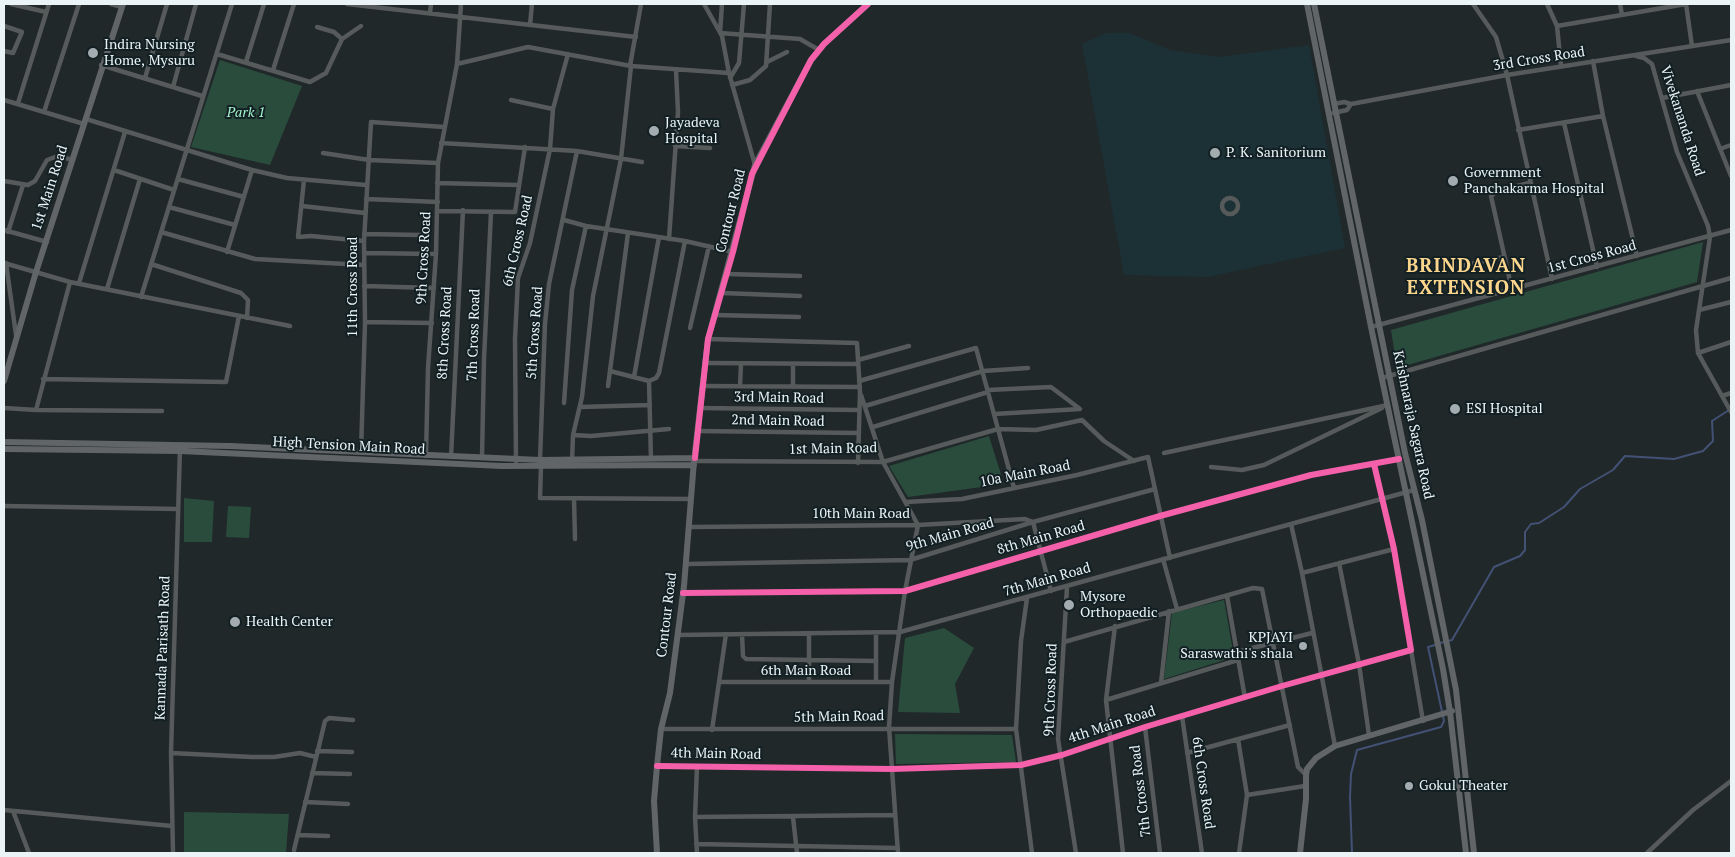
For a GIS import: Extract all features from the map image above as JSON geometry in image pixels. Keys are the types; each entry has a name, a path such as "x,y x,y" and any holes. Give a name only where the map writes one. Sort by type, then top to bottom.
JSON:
{"main road":[{"name":"Contour Road","path":"656,853 654,801 657,766 661,729 670,693 678,635 697,431 708,340 728,274 755,165 805,71 819,50 868,4"},
{"name":"Krishnaraja Sagara Road","path":"1307,4 1379,325 1388,405 1399,459 1410,491 1438,644 1445,714 1466,853"},
{"name":"Krishnaraja Sagara Road","path":"1314,4 1334,104 1330,111 1370,327 1385,377 1410,491 1447,643 1458,710 1474,853"},
{"name":"1st Main Road","path":"4,381 36,272 85,122 101,65 122,5"},
{"path":"4,442 361,452 482,458 516,463"},
{"name":"High Tension Main Road","path":"4,449 180,448 572,464 694,461"},
{"path":"572,464 650,459 694,461"},
{"path":"1438,644 1447,643"},
{"path":"1300,853 1307,768 1316,758 1335,746 1458,710"}],"street":[{"path":"10,4 46,12"},
{"path":"18,103 48,4"},
{"path":"44,112 79,4"},
{"path":"111,4 122,5"},
{"path":"145,78 167,4"},
{"path":"173,87 196,4"},
{"path":"141,296 232,4"},
{"path":"246,62 264,4"},
{"path":"273,70 294,4"},
{"path":"346,4 636,37"},
{"path":"401,11 402,4"},
{"path":"430,13 431,4"},
{"name":"9th Cross Road","path":"426,456 436,254 438,163 457,64 461,4"},
{"path":"530,25 532,4"},
{"path":"572,464 573,435 580,407 593,296 621,159 630,66 641,4"},
{"path":"704,4 720,33"},
{"path":"722,4 720,33 729,76 755,165"},
{"path":"729,76 739,63 744,4"},
{"path":"732,85 754,77 764,69 768,62 767,38 770,4"},
{"path":"1473,4 1496,37 1507,75 1529,183 1552,279"},
{"path":"1547,4 1557,26 1561,66"},
{"path":"1620,4 1622,15"},
{"path":"1557,26 1686,4 1692,46"},
{"path":"4,26 22,32 13,53 4,51"},
{"path":"217,54 273,70 306,82 316,80 326,73 342,39 349,32 361,26"},
{"path":"317,27 334,32 342,39"},
{"path":"720,33 800,39 819,50"},
{"name":"3rd Cross Road","path":"1334,104 1344,102 1351,104 1507,75 1731,40"},
{"path":"457,64 528,48 630,66 729,76"},
{"path":"768,62 787,52"},
{"name":"6th Cross Road","path":"516,463 515,340 518,278 530,243 550,149 553,109 568,54"},
{"name":"Vivekananda Road","path":"1632,55 1644,58 1652,64 1677,152 1708,226 1710,237 1696,330 1698,353 1731,412"},
{"path":"1593,62 1603,116 1637,256"},
{"path":"101,65 202,96"},
{"path":"669,239 674,196 678,112 676,70"},
{"path":"1662,98 1731,85"},
{"path":"1697,90 1731,176"},
{"path":"4,100 125,132 252,170 304,180 366,185"},
{"path":"511,100 553,109"},
{"name":"3rd Cross Road","path":"1330,111 1347,110 1351,104"},
{"path":"1518,130 1603,116"},
{"name":"11th Cross Road","path":"361,452 365,322 364,234 371,122 444,127"},
{"path":"1564,123 1597,267"},
{"path":"79,283 125,132"},
{"path":"441,143 577,151 642,162"},
{"path":"1720,149 1731,145"},
{"path":"675,146 710,148"},
{"path":"437,211 515,212 525,147"},
{"name":"5th Cross Road","path":"574,499 540,498 545,324 549,284 577,151"},
{"path":"323,153 369,160 438,163"},
{"path":"4,181 23,185 35,181 47,160 58,156 73,160"},
{"path":"114,170 174,190"},
{"path":"227,252 252,170"},
{"path":"107,289 140,179"},
{"path":"178,179 244,197"},
{"path":"304,180 299,237 311,236 364,241"},
{"path":"437,183 518,185"},
{"path":"1512,290 1491,196 1497,191 1529,183"},
{"path":"23,185 6,231 46,242"},
{"path":"366,199 438,202"},
{"path":"302,206 365,213"},
{"path":"169,207 236,225"},
{"name":"8th Cross Road","path":"451,457 463,210"},
{"name":"7th Cross Road","path":"482,458 484,359 492,212"},
{"path":"564,220 606,230 685,241 733,252"},
{"path":"564,403 572,290 586,226"},
{"name":"1st Cross Road","path":"1370,327 1731,230"},
{"path":"161,232 227,252 271,261 364,265"},
{"path":"608,386 628,233"},
{"path":"364,234 422,235"},
{"path":"634,377 659,237"},
{"path":"610,371 649,382 656,378 659,373 685,241"},
{"path":"690,328 709,246"},
{"path":"364,253 436,254"},
{"path":"1460,266 1504,257"},
{"path":"17,338 5,263 70,282 290,326"},
{"path":"151,264 241,293 248,300 247,318"},
{"path":"728,274 800,276"},
{"path":"1385,377 1731,278"},
{"path":"36,410 70,282"},
{"path":"364,286 434,288"},
{"path":"722,293 800,296"},
{"path":"1699,310 1731,302"},
{"path":"716,315 799,317"},
{"path":"43,379 226,382 239,316"},
{"path":"365,322 432,324"},
{"path":"708,340 857,343 859,382 858,463"},
{"path":"1698,353 1731,342"},
{"path":"705,363 793,364 858,362 909,346"},
{"path":"859,382 976,348 1014,488"},
{"path":"740,386 741,364"},
{"path":"793,364 793,387"},
{"path":"866,406 983,372 1028,368"},
{"path":"649,382 650,459"},
{"path":"703,386 859,390"},
{"path":"873,427 988,391 1051,387 1080,409 994,414"},
{"path":"696,844 796,845 898,851 889,727 892,682 905,591 918,525 883,462 866,406 859,390"},
{"path":"1722,396 1731,394"},
{"path":"580,407 650,405"},
{"path":"1164,453 1388,405"},
{"path":"1211,467 1242,470 1264,465 1388,405"},
{"path":"4,408 162,411"},
{"name":"3rd Main Road","path":"700,408 868,414"},
{"name":"1st Main Road","path":"694,461 883,462 998,429 1036,430 1082,420 1104,440 1134,461"},
{"path":"573,435 591,436 669,428"},
{"name":"2nd Main Road","path":"697,431 858,433"},
{"name":"Kannada Parisath Road","path":"172,853 171,753 180,448"},
{"name":"10a Main Road","path":"906,502 962,499 1077,475 1148,457 1155,489"},
{"name":"8th Main Road","path":"683,593 905,591 1160,516 1311,476 1399,459"},
{"path":"1374,464 1394,549 1423,721"},
{"path":"1155,489 1170,558"},
{"name":"9th Main Road","path":"686,564 910,560 1033,522 1155,489"},
{"name":"7th Main Road","path":"678,635 900,632 1067,587 1382,497 1410,491"},
{"path":"575,539 574,499 691,499"},
{"path":"4,506 178,509"},
{"name":"10th Main Road","path":"689,527 918,525 1025,518 1033,522"},
{"path":"1033,522 1051,591"},
{"path":"1291,524 1335,746"},
{"path":"1302,573 1394,549"},
{"path":"1163,560 1177,609"},
{"path":"1339,563 1359,664 1369,735"},
{"name":"9th Cross Road","path":"1067,587 1058,740 1062,755 1076,853"},
{"path":"1064,642 1253,588 1262,590 1298,767 1306,775"},
{"path":"1226,596 1245,698"},
{"path":"1027,598 1021,640 1016,729 1032,853"},
{"path":"1161,683 1169,611"},
{"path":"1115,626 1106,700 1123,853"},
{"path":"876,633 876,682"},
{"path":"1237,652 1312,633"},
{"path":"712,730 726,634"},
{"path":"742,634 744,658 809,661 876,661"},
{"path":"809,634 809,682"},
{"name":"4th Main Road","path":"657,766 892,769 1021,766 1282,686 1411,650"},
{"path":"1106,700 1238,660"},
{"name":"6th Main Road","path":"719,682 892,682"},
{"name":"6th Cross Road","path":"1182,716 1202,853"},
{"path":"294,850 326,718 353,720"},
{"path":"1187,753 1290,725"},
{"name":"5th Main Road","path":"661,729 889,727 1016,729"},
{"name":"7th Cross Road","path":"1145,727 1160,853"},
{"path":"1238,739 1247,795 1240,853"},
{"path":"318,750 352,752"},
{"path":"171,753 252,757 274,757 300,753 316,757"},
{"path":"697,853 695,817 698,767"},
{"path":"312,773 350,774"},
{"path":"1646,853 1693,810 1731,781"},
{"path":"1247,795 1305,786"},
{"path":"306,802 348,804"},
{"path":"4,810 172,826"},
{"path":"13,811 29,853"},
{"path":"695,817 895,815"},
{"path":"793,817 796,853"},
{"path":"298,835 328,836"}],"shaded area":[{"name":"P. K. Sanitorium","path":"1106,33 1129,33 1170,50 1219,57 1309,45 1345,248 1207,277 1124,275 1082,44"}],"green space":[{"name":"Park 1","path":"220,60 302,86 270,165 191,147"},
{"path":"1703,242 1697,282 1397,368 1391,330"},
{"path":"989,436 1004,484 908,497 889,466"},
{"path":"184,498 214,501 212,542 184,542"},
{"path":"228,506 251,507 249,538 226,537"},
{"path":"1224,600 1234,657 1164,679 1172,613"},
{"path":"944,628 974,648 955,684 960,713 898,712 905,638"},
{"path":"895,734 1012,735 1016,762 896,764"},
{"path":"184,812 289,814 286,853 184,853"}],"waterway":[{"path":"1440,643 1452,640 1494,567 1520,556 1525,550 1525,532 1531,524 1539,523 1564,507 1580,489 1613,470 1625,456 1674,459 1703,451 1713,441 1712,421 1729,410"},
{"path":"1352,853 1351,774 1357,750 1441,727 1444,721 1428,647 1435,645"}],"cycle path":[{"path":"695,458 708,339 733,252 752,174 811,60 824,44 868,4"},
{"path":"683,593 905,591 1160,516 1311,475 1399,459"},
{"path":"657,766 892,769 1021,765 1062,755 1145,727 1411,650 1394,549 1374,464"}],"place":[{"name":"Indira Nursing Home, Mysuru","path":"93,53"},
{"name":"Jayadeva Hospital","path":"654,131"},
{"name":"P. K. Sanitorium","path":"1215,153"},
{"name":"Government Panchakarma Hospital","path":"1453,181"},
{"name":"ESI Hospital","path":"1455,409"},
{"name":"Mysore Orthopaedic","path":"1069,605"},
{"name":"Health Center","path":"235,622"},
{"name":"KPJAYI Saraswathi's shala","path":"1303,646"},
{"name":"Gokul Theater","path":"1409,786"}],"district":[{"name":"BRINDAVAN EXTENSION","path":"1466,278"}]}
